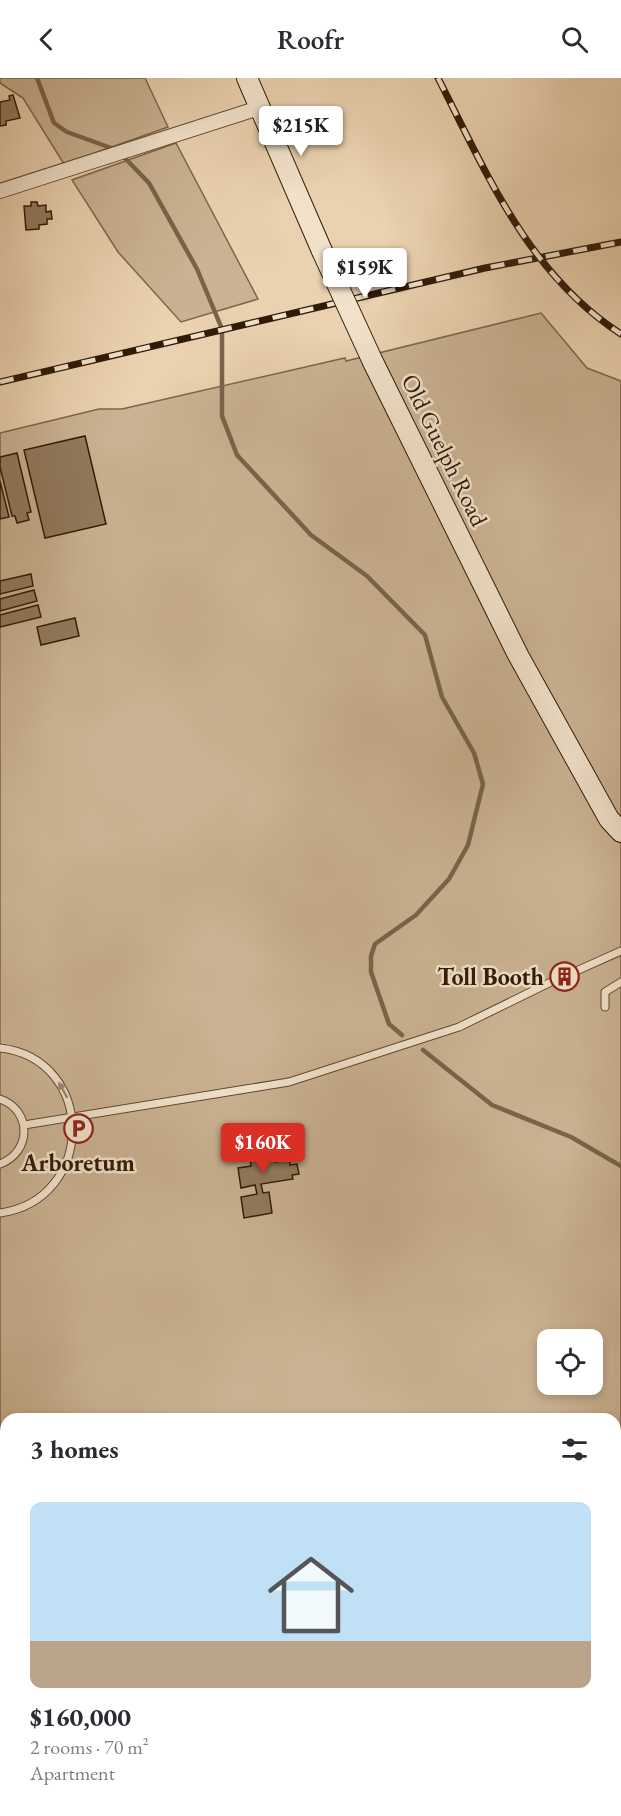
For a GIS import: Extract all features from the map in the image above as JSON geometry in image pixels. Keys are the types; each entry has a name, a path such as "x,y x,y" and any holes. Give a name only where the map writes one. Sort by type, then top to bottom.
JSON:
{"street":[{"name":"Old Guelph Road","path":"247,78 373,362 518,655 604,810 621,832"},
{"path":"0,191 259,108"}],"lane":[{"path":"24,1125 289,1082 459,1027 555,981 564,985 573,981 574,972 621,951"},
{"path":"605,1007 605,992 621,982"},
{"path":"0,1048 24,1054 50,1072 63,1089 73,1118 73,1143 65,1167 51,1188 31,1203 0,1213"},
{"path":"0,1099 15,1108 24,1125 23,1141 19,1150 0,1164"}],"shaded area":[{"path":"0,78 145,78 168,127 64,164 23,98 0,83"},
{"path":"176,143 258,299 181,322 118,252 72,180"},
{"path":"541,313 587,368 621,381 621,1413 0,1413 0,433 99,409 122,409 345,358 346,361"}],"building":[{"path":"13,95 20,118 6,121 6,125 0,126 0,102 10,100 9,96"},
{"path":"31,202 37,202 38,206 46,205 46,212 51,211 52,219 47,219 47,224 39,225 39,229 26,230 24,206 31,206"},
{"path":"85,436 106,524 45,538 24,450"},
{"path":"17,453 31,512 27,513 29,520 17,523 15,516 12,516 0,467 0,457"},
{"path":"0,481 9,517 0,519"},
{"path":"31,574 33,586 0,594 0,581"},
{"path":"34,590 37,601 0,611 0,599"},
{"path":"38,605 41,617 0,627 0,615"},
{"path":"75,618 79,636 41,645 37,627"},
{"path":"271,1132 275,1162 290,1160 290,1165 297,1164 299,1174 292,1175 293,1179 261,1184 263,1193 269,1192 272,1213 244,1218 241,1197 257,1194 255,1185 241,1188 238,1168 251,1166 247,1136"}],"waterway":[{"path":"37,78 54,123 67,132 114,149"},
{"path":"121,154 149,183 197,269 222,329 222,416 237,455 311,535 367,576 425,635 442,697 474,753 483,784 468,845 449,879 416,915 375,944 371,956 371,972 389,1024 402,1035"},
{"path":"423,1050 492,1105 571,1137 621,1166"}],"railway":[{"path":"438,78 492,184 535,251 560,282 588,310 621,334"},
{"path":"0,382 485,268 621,242"}],"place":[{"name":"Toll Booth","path":"565,976"},
{"name":"Arboretum","path":"78,1129"}]}
